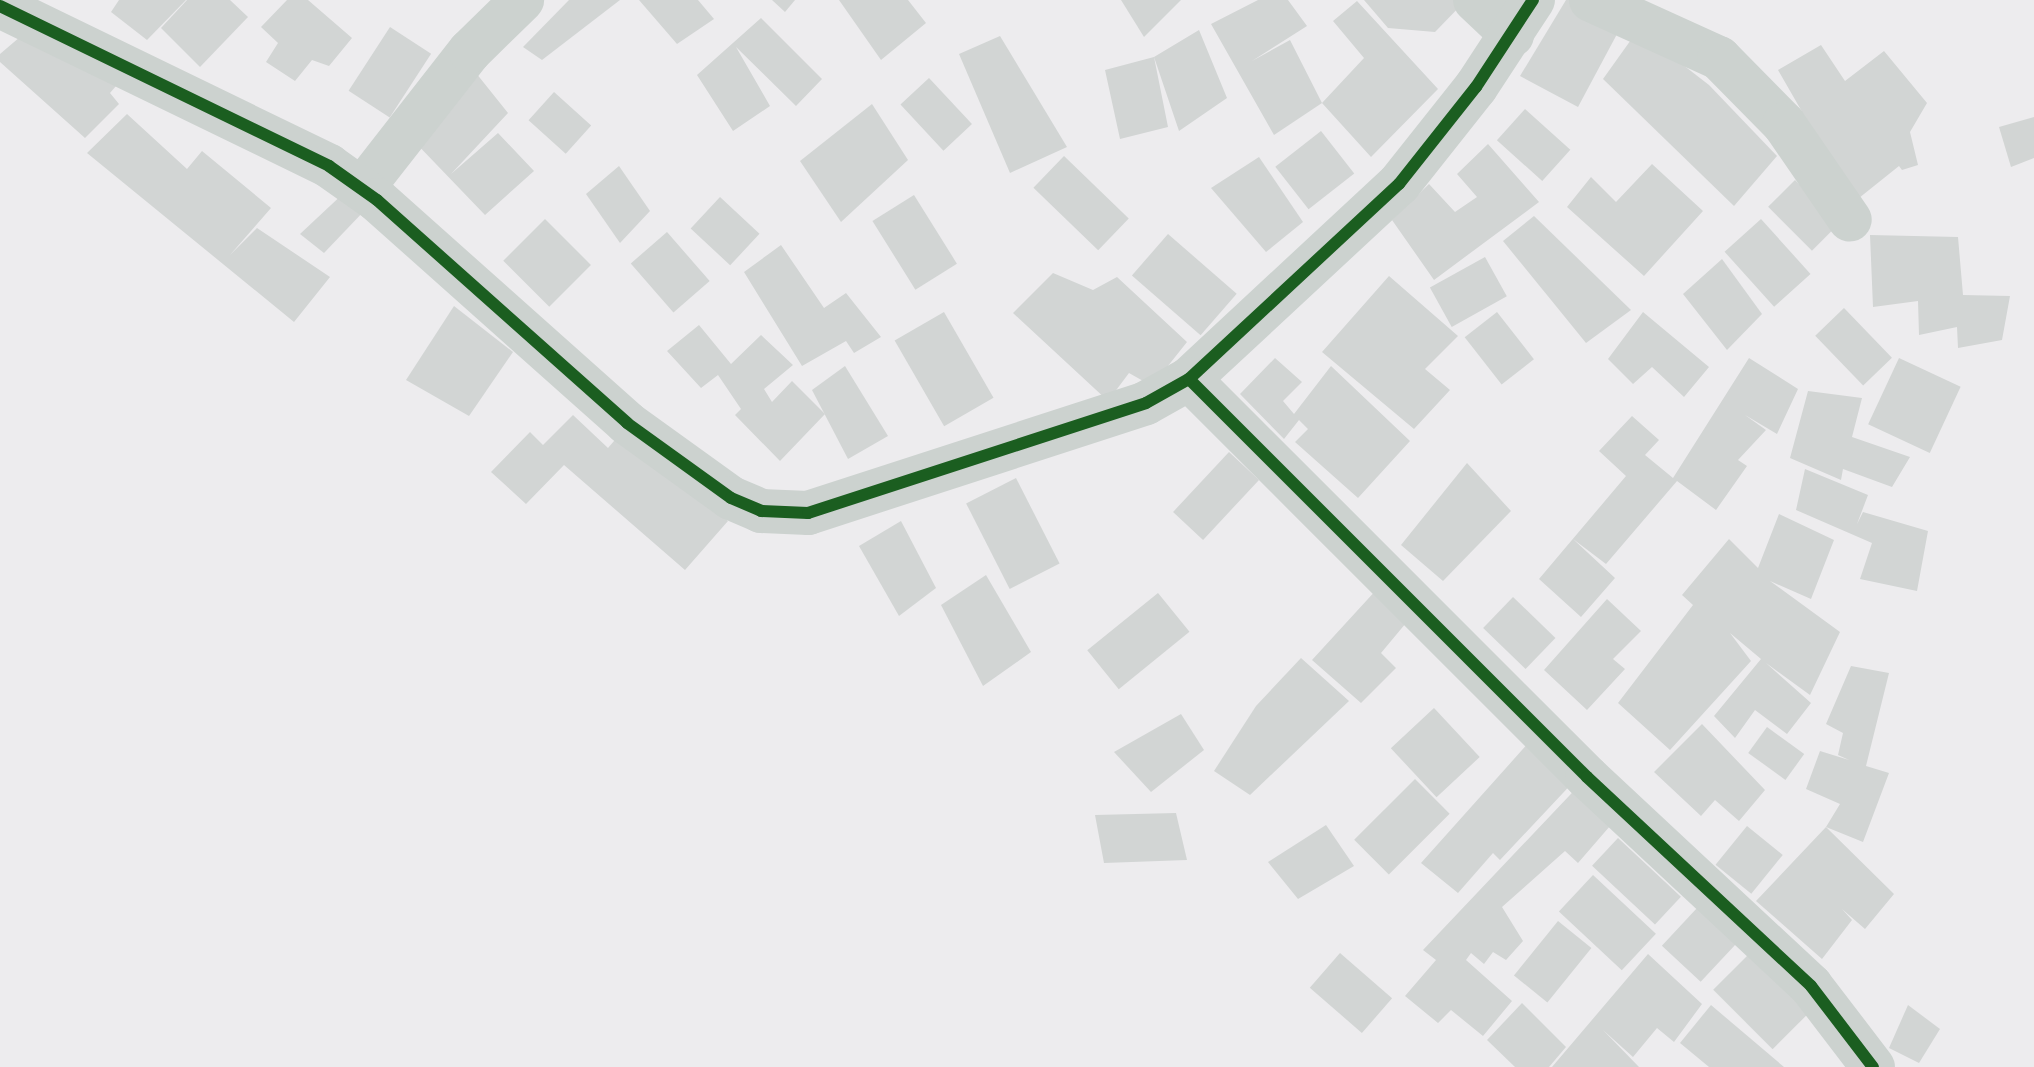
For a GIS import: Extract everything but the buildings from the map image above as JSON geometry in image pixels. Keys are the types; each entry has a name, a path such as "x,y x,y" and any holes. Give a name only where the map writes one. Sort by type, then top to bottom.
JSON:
{"street":[{"path":"362,189 470,51 522,0"},
{"path":"0,6 329,166 362,189 627,423 731,498 761,511 808,513 1146,403 1189,379 1399,184 1523,17 1475,0"},
{"path":"1591,0 1719,58 1784,124 1850,220"},
{"path":"1189,379 1587,777 1811,986 1873,1067"}],"cycle path":[{"path":"1189,379 1399,184 1476,87 1533,0"},
{"path":"0,6 329,166 377,200 627,423 731,498 761,511 808,513 1146,403 1189,379 1587,777 1811,986 1873,1067"}]}
